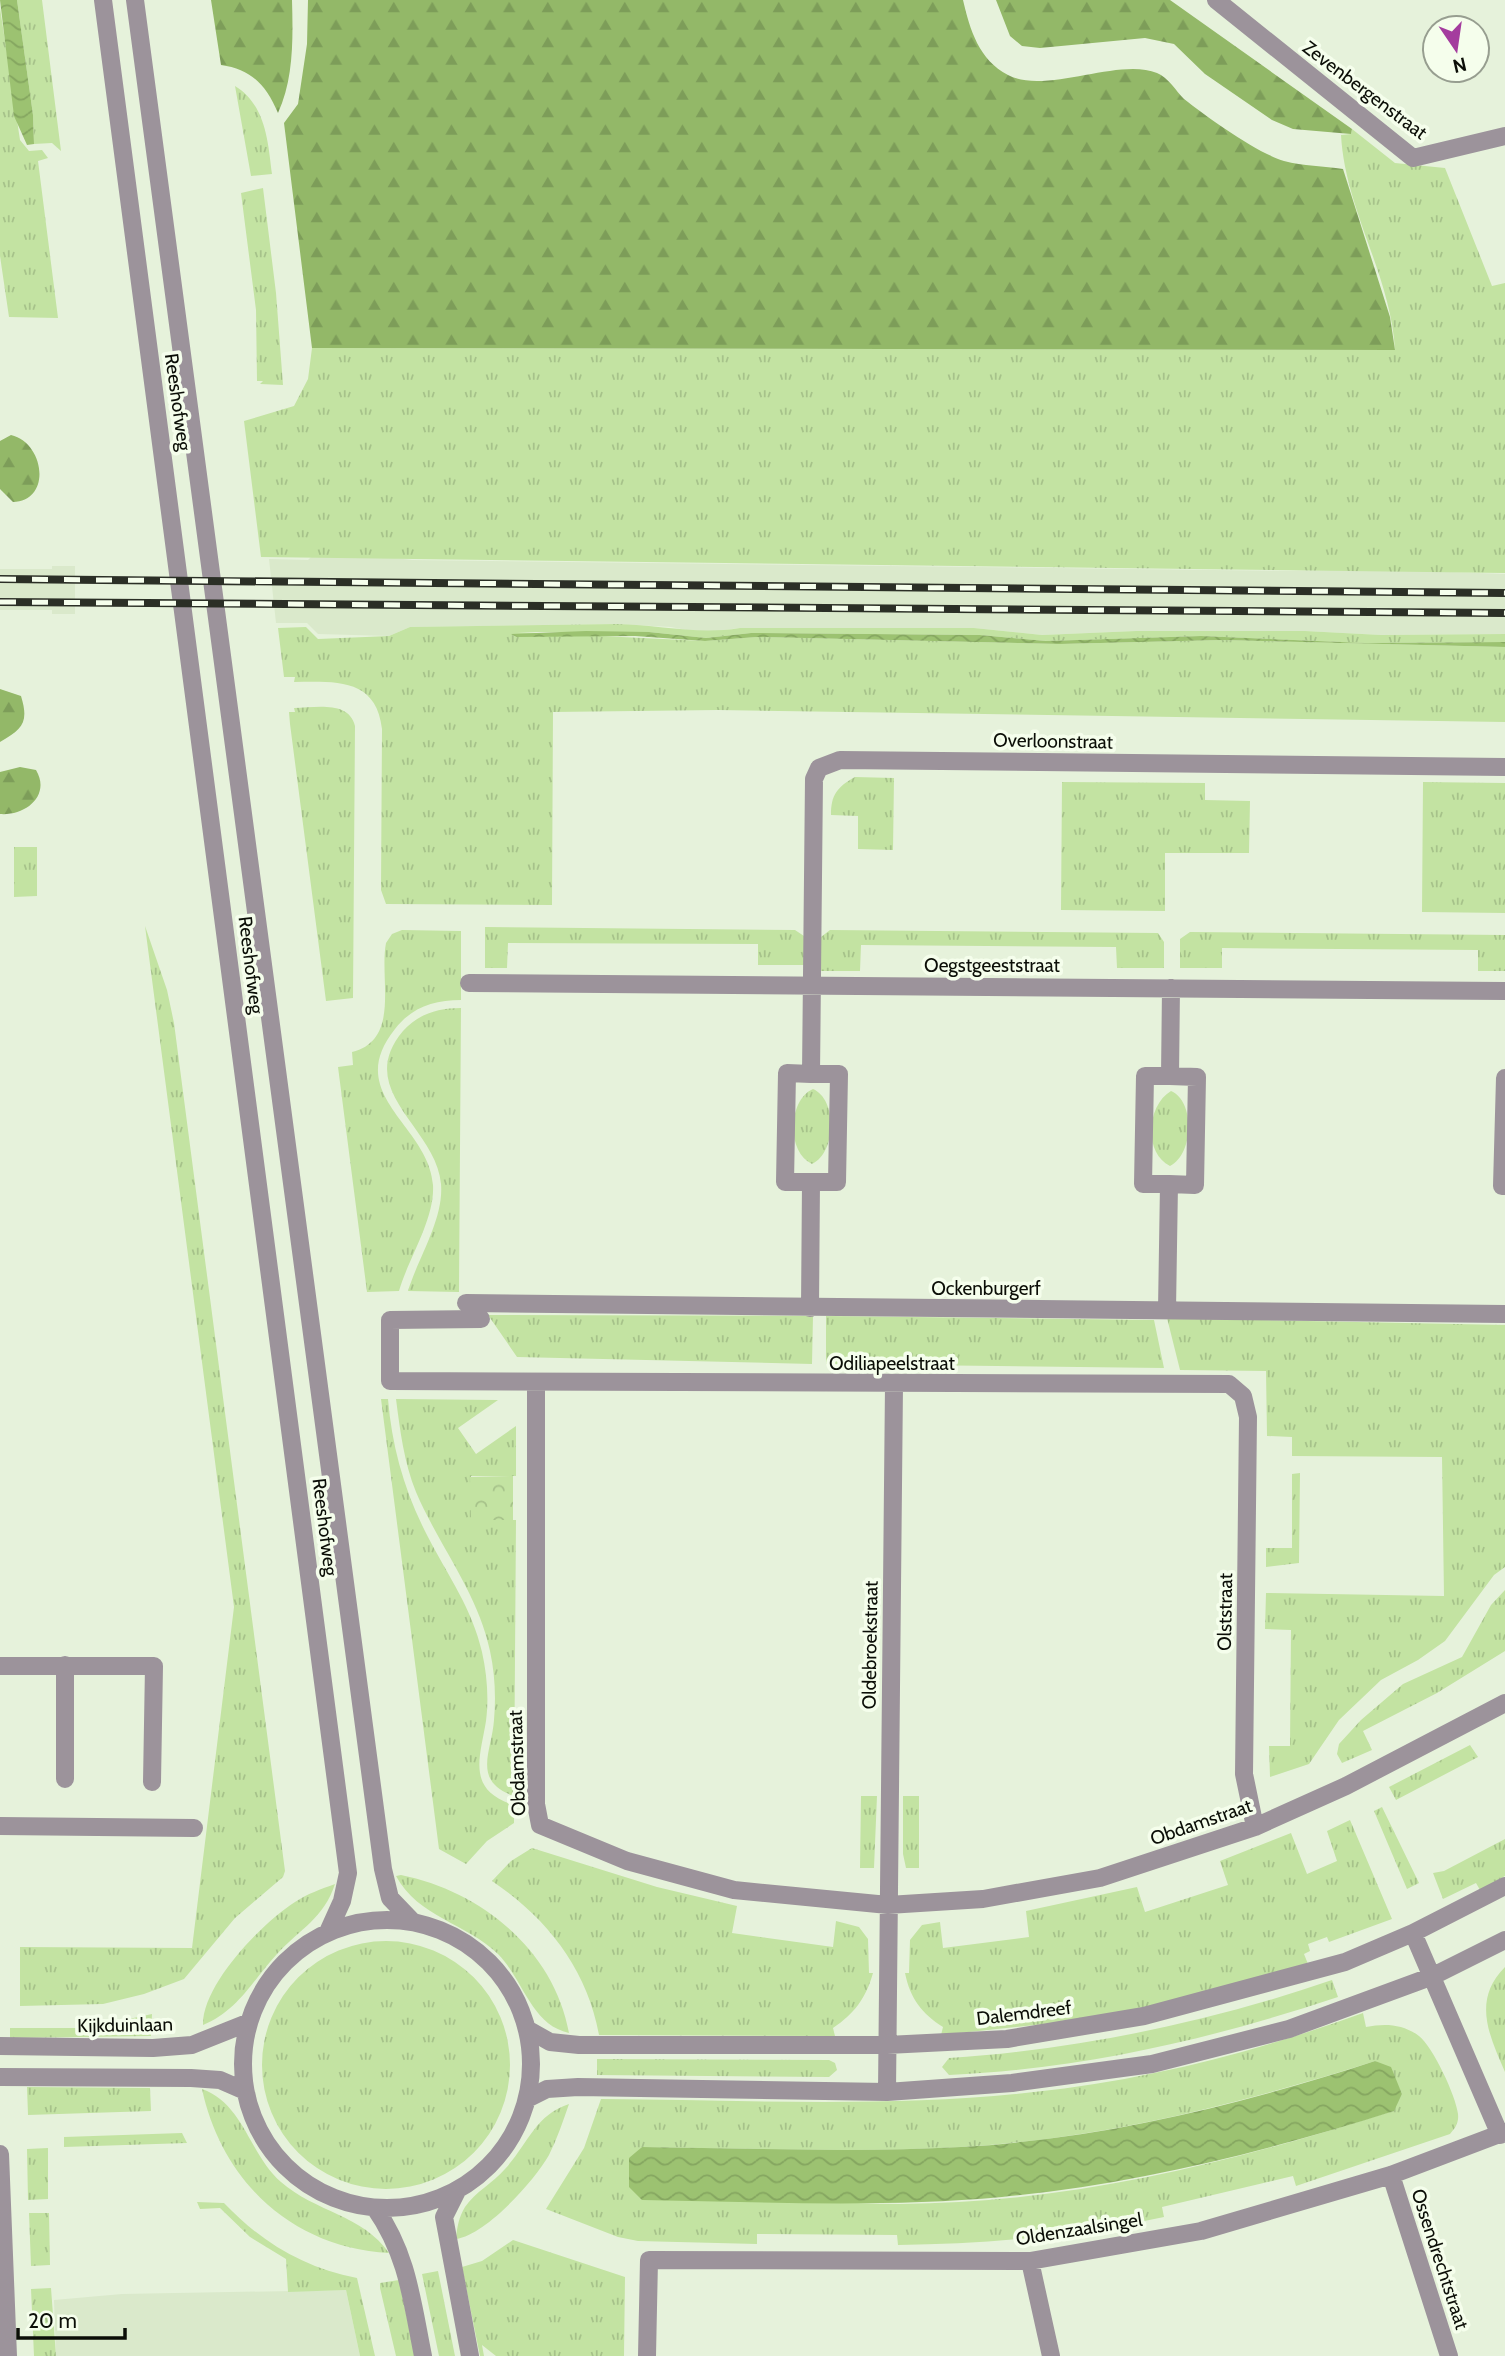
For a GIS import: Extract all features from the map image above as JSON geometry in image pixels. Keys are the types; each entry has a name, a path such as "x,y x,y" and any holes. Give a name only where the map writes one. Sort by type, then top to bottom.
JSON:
{"street":[{"name":"Reeshofweg","path":"103,0 348,1873 342,1901 328,1931"},
{"name":"Reeshofweg","path":"135,0 383,1869 390,1898 413,1922"},
{"name":"Zevenbergenstraat","path":"1216,0 1413,158 1505,136"},
{"name":"Overloonstraat","path":"813,985 814,779 819,768 840,760 1505,767"},
{"name":"Oegstgeeststraat","path":"469,983 1505,991"},
{"path":"811,1074 813,985"},
{"path":"1170,1076 1171,988"},
{"path":"787,1073 839,1074 837,1182 811,1182 785,1182 787,1073"},
{"path":"1145,1076 1197,1077 1195,1185 1169,1184 1143,1184 1145,1076"},
{"path":"1505,1078 1502,1186 1505,1186"},
{"path":"810,1308 811,1182"},
{"path":"1167,1310 1169,1184"},
{"name":"Ockenburgerf","path":"466,1303 1505,1314"},
{"name":"Odiliapeelstraat","path":"481,1319 390,1320 390,1381 894,1385 1230,1384 1243,1396"},
{"name":"Obdamstraat","path":"536,1382 536,1804 540,1825 627,1861 734,1890 888,1905 983,1899 1100,1878 1255,1827 1346,1786 1505,1703"},
{"name":"Oldebroekstraat","path":"888,1905 894,1385"},
{"name":"Olststraat","path":"1243,1396 1248,1417 1244,1774 1255,1827"},
{"path":"0,1665 153,1666 152,1782"},
{"path":"65,1665 65,1779"},
{"path":"0,1826 194,1828"},
{"name":"Dalemdreef","path":"527,2029 550,2042 579,2045 887,2045 1007,2039 1144,2016 1345,1962 1413,1933 1505,1886"},
{"path":"887,2092 888,1905"},
{"path":"370,1920 413,1922 452,1935 486,1959 512,1991 527,2029 532,2064 527,2099 517,2127 502,2152 481,2174 457,2191 417,2206 375,2208 329,2197 289,2172 259,2134 243,2090 242,2051 247,2023 269,1979 295,1951 328,1931 370,1920"},
{"name":"Oldenzaalsingel","path":"647,2356 649,2260 1030,2261 1201,2231 1391,2175 1503,2134 1413,1933"},
{"path":"527,2099 547,2089 578,2087 887,2092 1012,2083 1152,2064 1289,2029 1433,1976 1505,1940"},
{"name":"Kijkduinlaan","path":"0,2046 153,2048 192,2045 247,2023"},
{"path":"0,2077 191,2078 220,2080 243,2090"},
{"path":"0,2154 8,2356"},
{"name":"Ossendrechtstraat","path":"1391,2175 1449,2356"},
{"path":"457,2191 444,2217 470,2356"},
{"path":"375,2208 391,2231 403,2258 423,2356"},
{"path":"1030,2261 1051,2356"}],"shaded area":[{"path":"319,549 412,560 1290,571 1368,569 1505,574 1505,634 1136,631 1042,635 974,628 740,628 702,633 671,627 617,624 410,627 389,636 318,634 307,623 276,623 269,559 308,560"},
{"path":"52,566 75,566 75,614 52,614 52,610 0,610 0,569 52,569"},
{"path":"346,2290 360,2356 56,2356 54,2300 122,2294"}],"green space":[{"path":"17,0 42,0 61,151 52,143 34,144 33,115"},
{"path":"211,0 292,0 290,72 278,113 268,94 256,80 241,70 221,65"},
{"path":"308,0 963,0 973,33 983,53 998,69 1008,75 1023,80 1042,81 1123,69 1141,69 1157,73 1194,107 1232,134 1273,157 1291,163 1343,169 1390,317 1395,350 312,348 284,123 298,104 307,44"},
{"path":"996,0 1170,0 1352,129 1351,134 1293,129 1272,120 1205,74 1174,44 1145,38 1040,48 1022,46 1010,36"},
{"path":"0,8 20,140 29,151 42,150 48,158 38,161 58,318 9,317 0,256"},
{"path":"235,86 253,103 264,125 272,174 251,176"},
{"path":"1352,129 1395,163 1445,168 1492,286 1505,283 1505,573 261,557 244,421 294,406 308,379 312,348 1395,350 1385,296 1344,162 1341,135 1351,134"},
{"path":"263,188 276,293 283,385 260,384 263,381 257,381 256,310 241,193"},
{"path":"11,435 22,440 31,449 37,459 39,471 34,492 26,499 13,502 0,489 0,441"},
{"path":"617,624 694,630 974,628 1042,635 1136,631 1505,634 1505,642 1365,643 1201,636 1046,641 980,635 751,633 706,638 649,632 517,632 705,641 757,637 1060,644 1222,640 1505,647 1505,722 718,710 553,712 552,905 386,904 381,890 382,729 378,712 362,691 351,686 324,682 294,682 295,677 284,677 278,628 306,627 318,639 389,636 410,627"},
{"path":"0,689 21,696 24,719 19,729 0,742"},
{"path":"294,708 338,709 346,712 355,726 353,998 326,1001 290,724 289,712 295,712"},
{"path":"20,767 36,770 40,779 38,795 27,808 10,814 0,814 0,772"},
{"path":"855,777 894,778 893,850 858,849 858,816 831,815 836,792"},
{"path":"1062,782 1205,783 1205,800 1250,801 1249,853 1165,853 1165,911 1061,910"},
{"path":"1423,782 1505,783 1505,913 1422,912"},
{"path":"14,847 37,847 37,896 14,897"},
{"path":"145,926 167,990 174,1023 285,1871 283,1877 235,1918 184,1979 144,1994 103,2004 20,2006 20,1947 192,1948 234,1607"},
{"path":"485,927 795,930 804,936 805,965 758,965 758,944 508,943 507,968 485,968"},
{"path":"402,930 461,931 461,1000 433,1003 416,1010 395,1029 381,1052 378,1073 383,1092 418,1145 428,1164 433,1185 430,1211 399,1291 367,1292 338,1067 353,1065 352,1052 367,1045 377,1035 385,1006 386,943 392,934"},
{"path":"830,930 1158,933 1164,942 1164,968 1117,968 1116,947 861,945 860,971 820,971 821,937"},
{"path":"1190,932 1505,935 1505,971 1478,971 1478,950 1222,948 1222,968 1180,968 1180,939"},
{"path":"461,1008 459,1292 408,1291 435,1225 441,1184 436,1164 426,1144 401,1109 392,1091 387,1072 390,1052 403,1031 415,1020 436,1011"},
{"path":"813,1089 827,1104 831,1126 826,1149 812,1164 798,1149 793,1126 799,1104"},
{"path":"1171,1091 1184,1105 1188,1128 1184,1151 1170,1166 1161,1160 1155,1151 1151,1129 1157,1107"},
{"path":"488,1315 813,1316 812,1364 517,1357"},
{"path":"826,1316 1154,1320 1164,1368 826,1364"},
{"path":"1167,1318 1505,1325 1505,1567 1494,1575 1445,1641 1418,1660 1381,1680 1339,1720 1309,1764 1270,1777 1269,1746 1290,1746 1291,1630 1265,1629 1266,1593 1444,1596 1442,1457 1292,1456 1292,1437 1267,1436 1266,1371 1180,1370"},
{"path":"381,1399 388,1399 396,1453 406,1487 478,1636 487,1695 480,1760 482,1782 499,1799 514,1805 514,1823 487,1841 466,1864 439,1849"},
{"path":"396,1399 498,1400 458,1428 476,1454 516,1426 516,1476 471,1476 472,1520 516,1520 514,1796 501,1790 488,1774 495,1694 492,1660 477,1609 416,1492 405,1458"},
{"path":"1300,1473 1299,1563 1266,1567 1266,1548 1292,1548 1292,1474"},
{"path":"513,1476 513,1520 471,1520 470,1477"},
{"path":"1505,1590 1505,1651 1437,1693 1363,1731 1372,1750 1342,1763 1337,1754 1339,1744 1361,1720 1403,1684 1462,1657 1491,1605"},
{"path":"1470,1745 1478,1757 1396,1800 1389,1787"},
{"path":"861,1796 877,1796 874,1868 860,1868"},
{"path":"903,1796 919,1796 919,1868 906,1868 903,1854"},
{"path":"1382,1807 1419,1883 1407,1889 1374,1811"},
{"path":"1350,1820 1392,1919 1329,1942 1327,1937 1308,1944 1310,1951 1304,1954 1308,1964 1149,2007 1073,2021 941,2035 943,2027 923,2011 910,1990 905,1973 909,1973 910,1940 922,1925 940,1922 943,1948 1029,1937 1026,1911 1137,1887 1145,1912 1228,1885 1220,1861 1291,1833 1307,1874 1337,1861 1327,1831"},
{"path":"1505,1839 1505,1876 1480,1890 1476,1883 1443,1899 1433,1873 1444,1871"},
{"path":"532,1848 657,1887 737,1906 732,1933 833,1947 836,1921 859,1927 868,1939 869,1973 873,1973 870,1982 858,2005 833,2028 835,2036 599,2035 585,1988 562,1947 530,1911 492,1881 511,1861"},
{"path":"396,1876 431,1883 459,1895 485,1910 509,1929 530,1951 548,1976 561,2003 569,2033 545,2021 536,2011 498,1954 417,1901 405,1890"},
{"path":"335,1884 325,1906 277,1954 235,2004 203,2025 205,2009 212,1992 236,1956 267,1924 295,1902"},
{"path":"374,1941 398,1941 434,1950 474,1977 501,2017 508,2041 508,2089 501,2113 474,2153 434,2180 398,2189 374,2189 338,2180 307,2161 290,2144 271,2113 267,2101 262,2077 262,2053 271,2017 290,1986 307,1969 338,1950 350,1946"},
{"path":"1505,1967 1505,2072 1489,2031 1486,2005 1495,1979"},
{"path":"1332,1980 1338,1997 1243,2026 1147,2050 999,2072 949,2075 942,2067 949,2058 1047,2048 1143,2032 1238,2009"},
{"path":"1363,2013 1366,2027 1394,2025 1419,2036 1437,2061 1456,2106 1458,2120 1450,2134 1296,2186 1293,2176 1162,2207 1164,2217 1065,2234 998,2241 898,2245 897,2235 757,2234 757,2244 638,2241 618,2237 546,2209 584,2148 601,2099 872,2102 1034,2092 1118,2080 1201,2063","holes":["1375,2061 1391,2071 1402,2094 1393,2111 1262,2150 1129,2181 1062,2192 926,2204 857,2203 630,2184 629,2162 642,2147 881,2150 1014,2143 1119,2128 1170,2117 1222,2105"]},
{"path":"152,2014 151,2036 10,2038 10,2028 87,2028"},
{"path":"597,2059 829,2060 835,2063 837,2070 829,2077 597,2075"},
{"path":"27,2087 150,2088 151,2111 28,2115"},
{"path":"202,2089 228,2106 270,2171 281,2182 294,2192 366,2230 389,2253 354,2248 322,2238 293,2223 267,2204 245,2180 226,2153 212,2123"},
{"path":"569,2104 549,2155 532,2178 495,2217 468,2235 456,2239 460,2218 469,2202 505,2169 548,2115"},
{"path":"182,2133 187,2143 64,2147 64,2137"},
{"path":"48,2148 48,2199 28,2200 27,2149"},
{"path":"197,2202 224,2203 253,2230 284,2251 319,2268 357,2278 375,2356 360,2356 346,2290 288,2292 286,2259 250,2237 220,2208 200,2209"},
{"path":"29,2213 49,2213 50,2265 31,2266"},
{"path":"513,2240 625,2277 624,2356 496,2356 482,2345 484,2356 480,2356 462,2267 482,2261"},
{"path":"438,2271 455,2356 439,2356 422,2274"},
{"path":"399,2280 415,2356 396,2356 380,2288 380,2283"},
{"path":"51,2288 56,2356 34,2356 31,2289"}],"water":[{"path":"0,0 17,0 33,115 34,144 27,145 14,116"},
{"path":"649,632 706,638 751,633 980,635 1046,641 1201,636 1365,643 1505,642 1505,647 1222,640 1060,644 757,637 705,641 635,636 517,637 511,634"},
{"path":"1375,2061 1391,2067 1402,2094 1394,2111 1248,2153 1102,2184 1002,2197 867,2203 642,2200 629,2187 629,2158 642,2147 881,2150 1014,2143 1171,2118 1273,2092"}],"railway":[{"path":"0,579 1505,593"},
{"path":"0,602 1505,613"}]}
